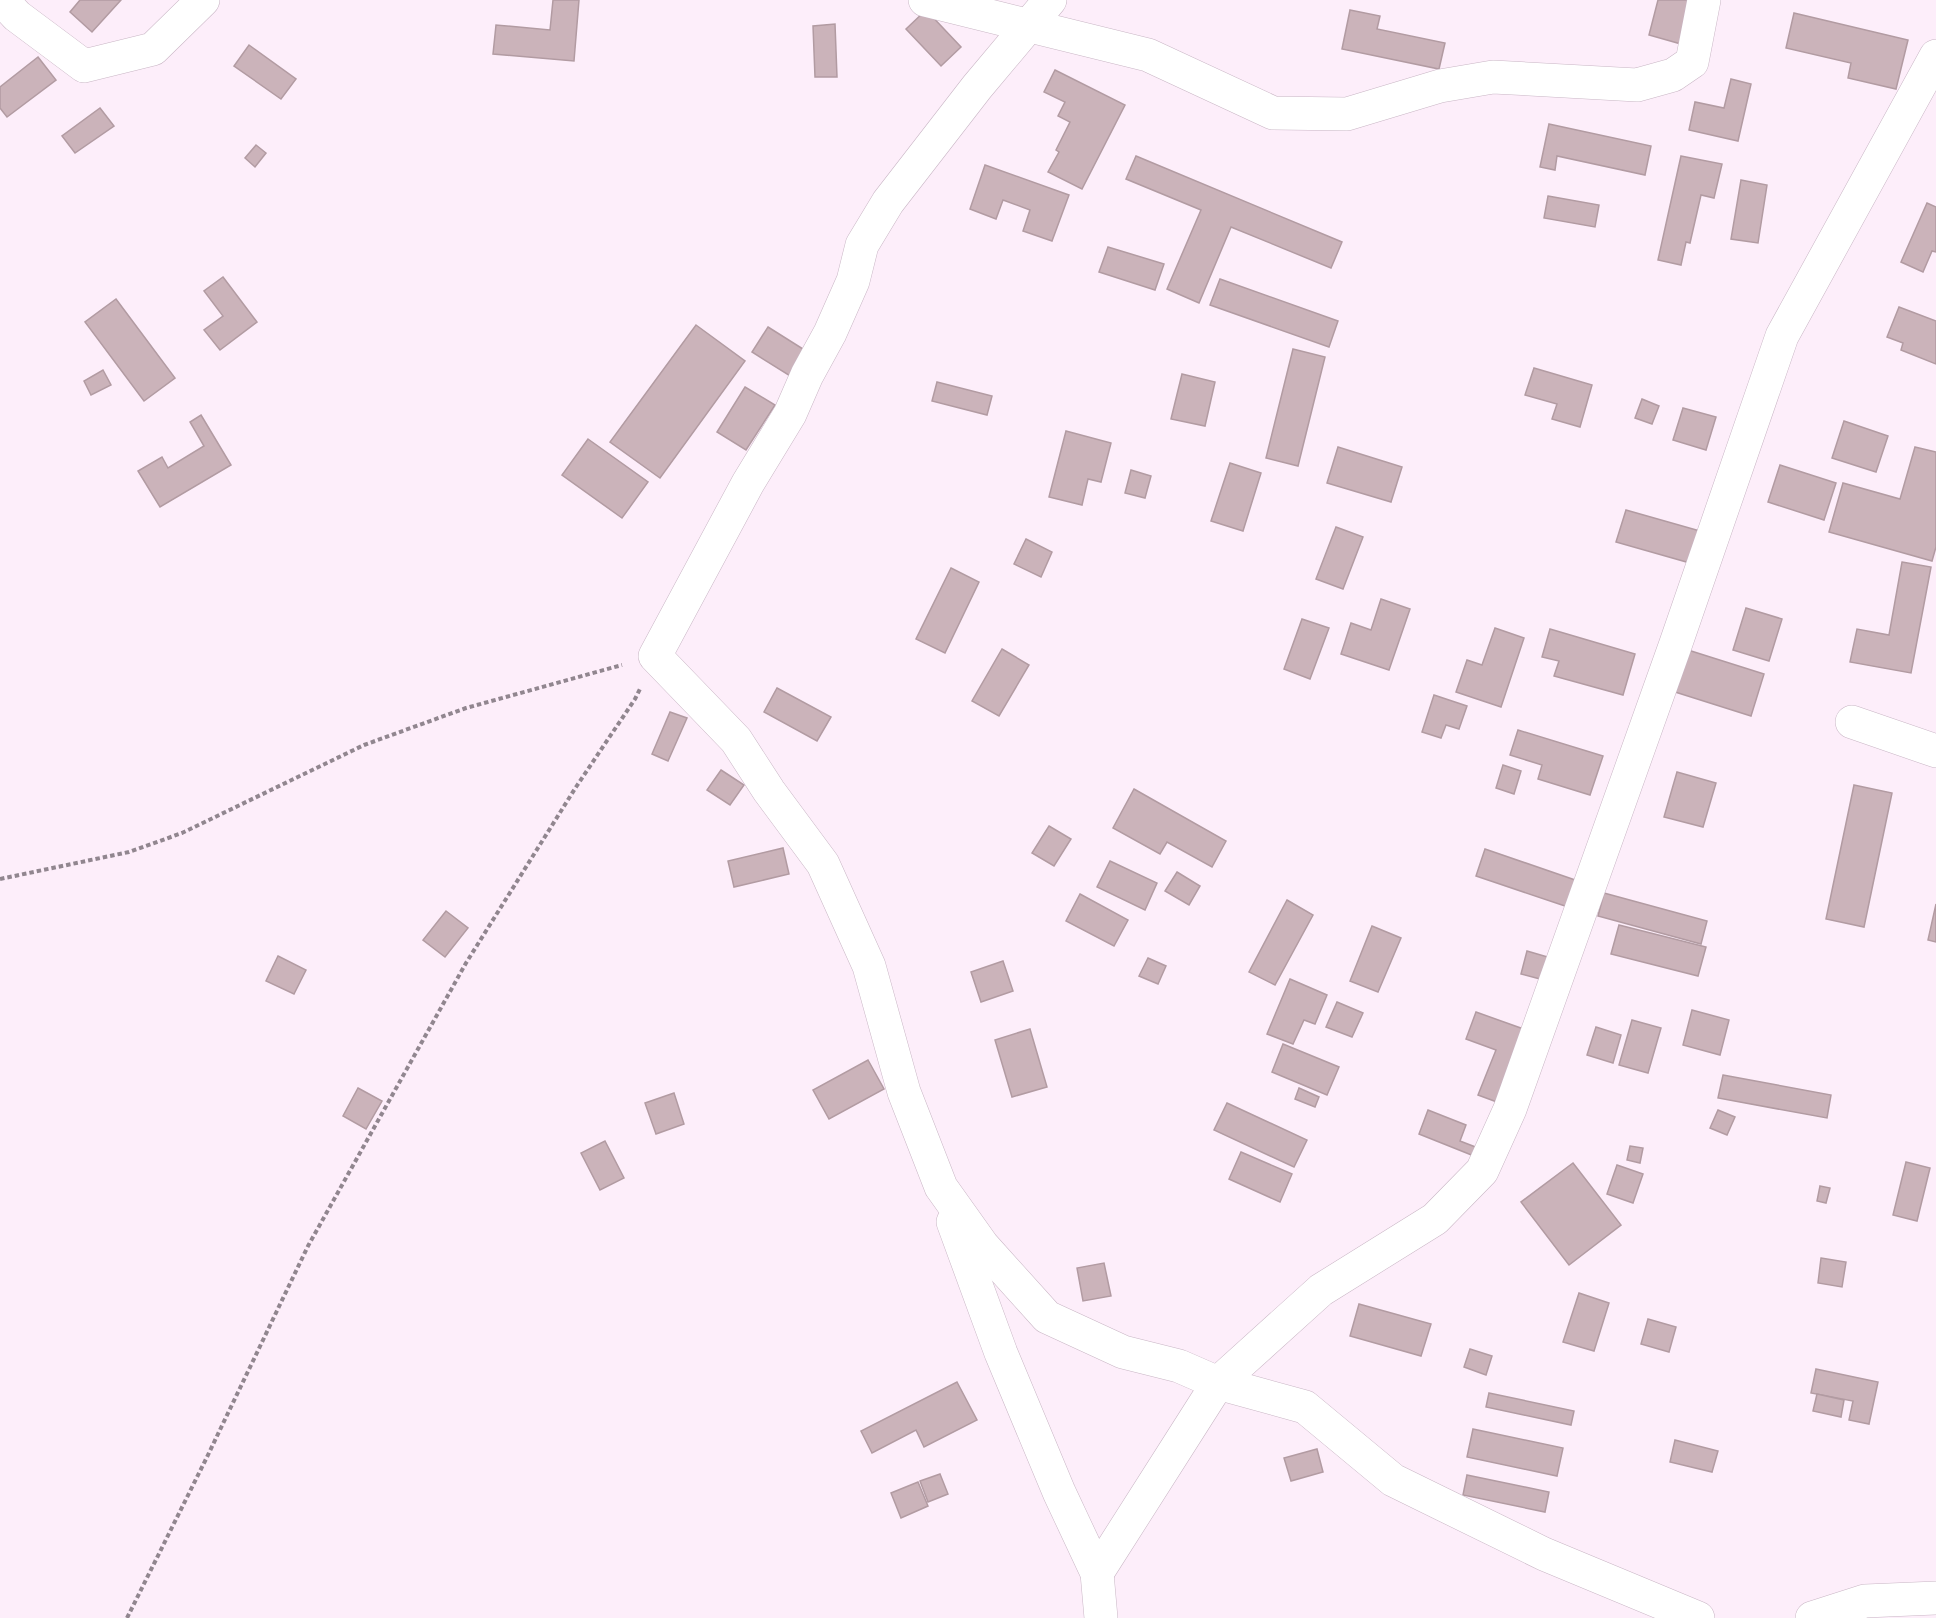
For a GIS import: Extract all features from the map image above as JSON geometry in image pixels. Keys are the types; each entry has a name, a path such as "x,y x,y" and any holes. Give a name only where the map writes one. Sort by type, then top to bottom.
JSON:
{"street":[{"path":"2,0 17,16 84,66 153,49 203,0"},
{"path":"925,0 1039,12 1148,55 1273,113 1347,114 1440,86 1493,77 1637,85 1673,75 1692,62 1704,0"},
{"path":"1039,12 977,87 895,193 862,245 853,281 790,414 748,483 655,656 736,740 769,791 823,864 869,966 904,1092 1001,1353 1059,1492 1097,1573 1101,1618"},
{"path":"1097,1573 1218,1383 1321,1290 1435,1219 1482,1171 1510,1110 1675,646 1782,336 1936,56"},
{"path":"1852,722 1936,751"},
{"path":"940,1186 983,1246 1047,1317 1123,1352 1179,1366 1218,1383 1305,1407 1393,1480 1544,1554 1698,1618"},
{"path":"1812,1618 1865,1601 1936,1598"}],"path":[{"path":"0,879 139,848 182,833 364,745 466,708 655,656"},
{"path":"127,1618 308,1246 466,963 635,699 655,656"}],"building":[{"path":"80,0 121,0 92,32 70,12"},
{"path":"553,0 579,0 574,61 493,54 496,25 550,30"},
{"path":"1658,0 1692,0 1681,44 1649,35"},
{"path":"926,10 961,47 941,66 906,29"},
{"path":"1350,10 1380,16 1377,29 1445,43 1439,69 1342,49"},
{"path":"1794,13 1908,40 1896,89 1848,78 1851,63 1786,48"},
{"path":"835,24 837,77 815,77 813,26"},
{"path":"249,45 296,79 281,99 234,66"},
{"path":"38,57 56,80 7,117 0,108 0,87"},
{"path":"1055,70 1125,105 1082,189 1048,172 1059,152 1056,150 1070,122 1058,116 1065,102 1044,92"},
{"path":"1731,79 1751,84 1738,141 1689,130 1695,102 1724,108"},
{"path":"100,108 114,126 75,153 62,136"},
{"path":"1549,124 1651,146 1645,175 1557,156 1555,170 1540,167"},
{"path":"256,145 266,153 255,167 245,158"},
{"path":"1136,156 1342,242 1331,268 1231,227 1199,303 1167,289 1201,210 1126,179"},
{"path":"1681,156 1722,164 1714,198 1701,195 1690,243 1686,242 1681,265 1658,260"},
{"path":"985,165 1069,195 1052,241 1023,231 1030,210 1003,200 996,219 970,209"},
{"path":"1741,180 1767,185 1758,243 1731,239"},
{"path":"1548,196 1599,205 1595,227 1544,218"},
{"path":"1927,203 1936,207 1936,252 1932,251 1923,272 1901,262"},
{"path":"1108,247 1164,264 1155,290 1099,272"},
{"path":"223,277 257,322 220,350 204,330 223,316 204,291"},
{"path":"1220,279 1338,321 1329,347 1210,305"},
{"path":"116,299 175,378 144,401 85,322"},
{"path":"1899,307 1936,321 1936,364 1901,350 1903,343 1887,337"},
{"path":"696,325 745,361 660,478 610,442"},
{"path":"768,327 811,354 795,379 752,352"},
{"path":"1293,349 1325,357 1298,466 1266,458"},
{"path":"1534,368 1592,385 1580,427 1552,419 1557,404 1525,395"},
{"path":"103,370 111,385 91,395 84,381"},
{"path":"1182,374 1215,382 1205,426 1171,419"},
{"path":"937,382 992,396 987,415 932,401"},
{"path":"745,387 775,405 746,450 717,432"},
{"path":"1642,399 1659,406 1652,424 1635,418"},
{"path":"1683,408 1716,417 1706,450 1673,440"},
{"path":"201,415 231,465 160,507 138,471 162,457 168,468 204,446 190,422"},
{"path":"1844,421 1888,436 1876,472 1832,458"},
{"path":"1066,431 1111,443 1101,482 1088,479 1082,505 1049,497"},
{"path":"588,439 648,482 622,518 562,475"},
{"path":"1338,447 1402,467 1391,502 1327,483"},
{"path":"1915,447 1936,452 1936,547 1932,561 1829,532 1843,483 1900,499"},
{"path":"1230,463 1261,473 1243,531 1211,521"},
{"path":"1780,465 1836,483 1824,520 1768,502"},
{"path":"1131,470 1151,476 1145,498 1125,493"},
{"path":"1626,510 1700,531 1690,563 1616,542"},
{"path":"1336,527 1363,537 1343,589 1316,579"},
{"path":"1026,539 1052,552 1041,577 1014,564"},
{"path":"1902,562 1931,567 1911,673 1850,662 1857,629 1889,635"},
{"path":"951,568 979,582 945,653 916,639"},
{"path":"1381,599 1410,609 1389,670 1341,654 1351,623 1371,630"},
{"path":"1746,608 1782,619 1769,661 1733,650"},
{"path":"1302,619 1329,628 1310,679 1284,669"},
{"path":"1495,628 1524,638 1501,707 1456,692 1467,660 1482,665"},
{"path":"1550,629 1635,654 1623,695 1554,676 1559,661 1542,657"},
{"path":"1002,649 1029,665 999,716 972,701"},
{"path":"1688,650 1764,674 1751,716 1675,692"},
{"path":"777,688 831,717 817,741 764,712"},
{"path":"1434,695 1467,706 1459,729 1446,725 1441,738 1422,732"},
{"path":"670,712 687,718 668,761 652,754"},
{"path":"1518,730 1603,756 1590,795 1538,779 1542,765 1510,755"},
{"path":"1503,765 1521,771 1514,794 1496,788"},
{"path":"721,770 744,785 730,805 707,790"},
{"path":"1677,772 1716,783 1703,827 1664,817"},
{"path":"1854,785 1892,793 1864,927 1826,919"},
{"path":"1134,789 1226,841 1212,867 1167,842 1160,854 1113,828"},
{"path":"1049,826 1071,839 1054,866 1032,853"},
{"path":"783,848 789,874 734,887 728,861"},
{"path":"1485,849 1581,882 1571,908 1476,876"},
{"path":"1110,861 1157,883 1145,910 1097,887"},
{"path":"1177,872 1200,886 1189,905 1165,891"},
{"path":"1604,893 1707,921 1701,944 1598,916"},
{"path":"1080,894 1128,920 1114,946 1066,921"},
{"path":"1287,900 1313,915 1275,985 1249,972"},
{"path":"1936,904 1936,942 1928,940"},
{"path":"446,911 468,928 445,957 423,940"},
{"path":"1619,925 1706,947 1698,976 1611,954"},
{"path":"1372,926 1401,938 1378,992 1350,981"},
{"path":"1527,951 1551,958 1544,980 1521,974"},
{"path":"278,956 306,970 294,994 266,981"},
{"path":"1148,958 1166,966 1158,984 1139,976"},
{"path":"1003,961 1013,991 981,1002 971,972"},
{"path":"1290,979 1327,995 1315,1024 1304,1020 1293,1044 1267,1034"},
{"path":"1337,1002 1363,1013 1352,1037 1326,1027"},
{"path":"1692,1010 1729,1020 1720,1055 1683,1045"},
{"path":"1476,1012 1532,1032 1505,1105 1478,1095 1496,1050 1466,1039"},
{"path":"1632,1020 1661,1028 1648,1073 1619,1065"},
{"path":"1596,1027 1621,1035 1613,1063 1587,1055"},
{"path":"1030,1029 1047,1087 1012,1097 995,1040"},
{"path":"1283,1044 1339,1067 1327,1095 1272,1072"},
{"path":"868,1060 884,1089 829,1119 813,1090"},
{"path":"1723,1075 1831,1095 1827,1118 1718,1098"},
{"path":"358,1088 382,1101 366,1129 343,1116"},
{"path":"1299,1088 1319,1097 1315,1107 1295,1099"},
{"path":"674,1093 684,1124 656,1134 645,1103"},
{"path":"1227,1103 1307,1140 1294,1167 1214,1130"},
{"path":"1428,1110 1466,1125 1460,1141 1478,1148 1474,1156 1419,1134"},
{"path":"1718,1110 1735,1117 1727,1135 1710,1128"},
{"path":"605,1141 624,1178 600,1190 581,1153"},
{"path":"1630,1146 1643,1148 1640,1163 1627,1160"},
{"path":"1241,1152 1292,1174 1280,1202 1229,1179"},
{"path":"1906,1162 1930,1168 1917,1221 1893,1215"},
{"path":"1573,1163 1621,1225 1569,1265 1521,1202"},
{"path":"1617,1165 1643,1174 1633,1203 1607,1194"},
{"path":"1820,1186 1830,1188 1826,1203 1817,1201"},
{"path":"1821,1258 1846,1262 1842,1287 1818,1283"},
{"path":"1104,1263 1111,1296 1083,1301 1077,1268"},
{"path":"1579,1293 1609,1303 1594,1351 1563,1342"},
{"path":"1359,1304 1431,1324 1421,1356 1350,1336"},
{"path":"1648,1319 1676,1327 1669,1352 1641,1344"},
{"path":"1470,1349 1492,1356 1486,1375 1464,1367"},
{"path":"1816,1369 1878,1382 1869,1424 1849,1420 1853,1401 1811,1393"},
{"path":"957,1382 977,1420 924,1447 916,1430 872,1453 861,1431"},
{"path":"1489,1393 1574,1411 1571,1425 1486,1407"},
{"path":"1817,1394 1844,1400 1841,1417 1813,1411"},
{"path":"1473,1429 1563,1448 1557,1476 1467,1457"},
{"path":"1675,1440 1718,1451 1712,1472 1670,1462"},
{"path":"1317,1449 1323,1472 1291,1481 1284,1458"},
{"path":"940,1474 948,1494 928,1502 920,1481"},
{"path":"1467,1475 1549,1492 1545,1512 1463,1495"},
{"path":"918,1482 928,1506 901,1518 891,1493"}]}
